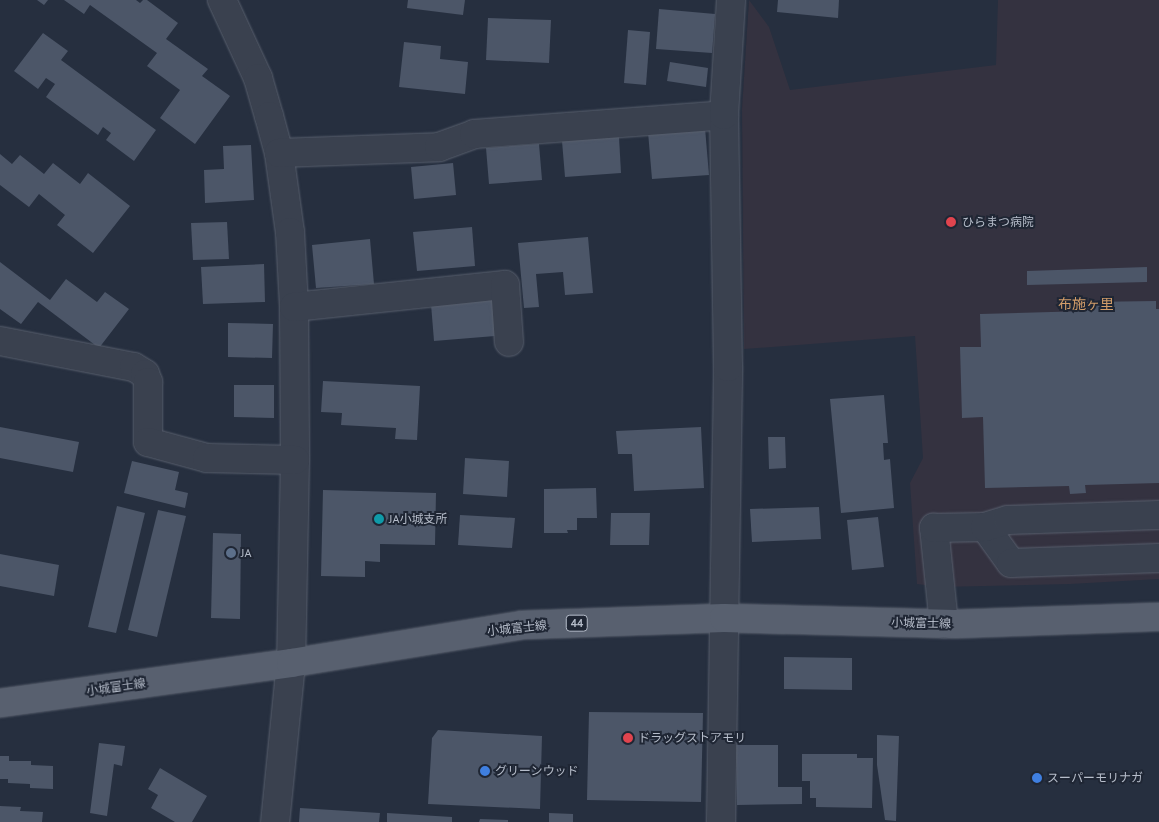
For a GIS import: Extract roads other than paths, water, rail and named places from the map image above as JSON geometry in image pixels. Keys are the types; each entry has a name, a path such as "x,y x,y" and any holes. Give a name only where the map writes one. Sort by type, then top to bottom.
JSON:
{"main road":[{"name":"小城富士線","path":"0,704 291,663 522,625 724,618 944,624 1159,617"}],"street":[{"path":"222,0 258,78 279,153 290,232 294,307 295,460 291,663 275,822"},
{"path":"721,822 728,367 724,115 731,0"},
{"path":"279,153 439,147 474,134 724,115"},
{"path":"294,307 505,285 509,342"},
{"path":"0,341 134,367 145,374 148,382 148,442 207,458 295,460"},
{"path":"944,624 934,528 985,527 1008,520 1159,515"},
{"path":"985,527 1011,563 1159,558"}],"place":[{"name":"ひらまつ病院","path":"951,222"},
{"name":"JA小城支所","path":"379,519"},
{"name":"JA","path":"231,553"},
{"name":"ドラッグストアモリ","path":"628,738"},
{"name":"グリーンウッド","path":"485,771"},
{"name":"スーパーモリナガ","path":"1037,778"}],"district":[{"name":"布施ヶ里","path":"1086,304"}]}
